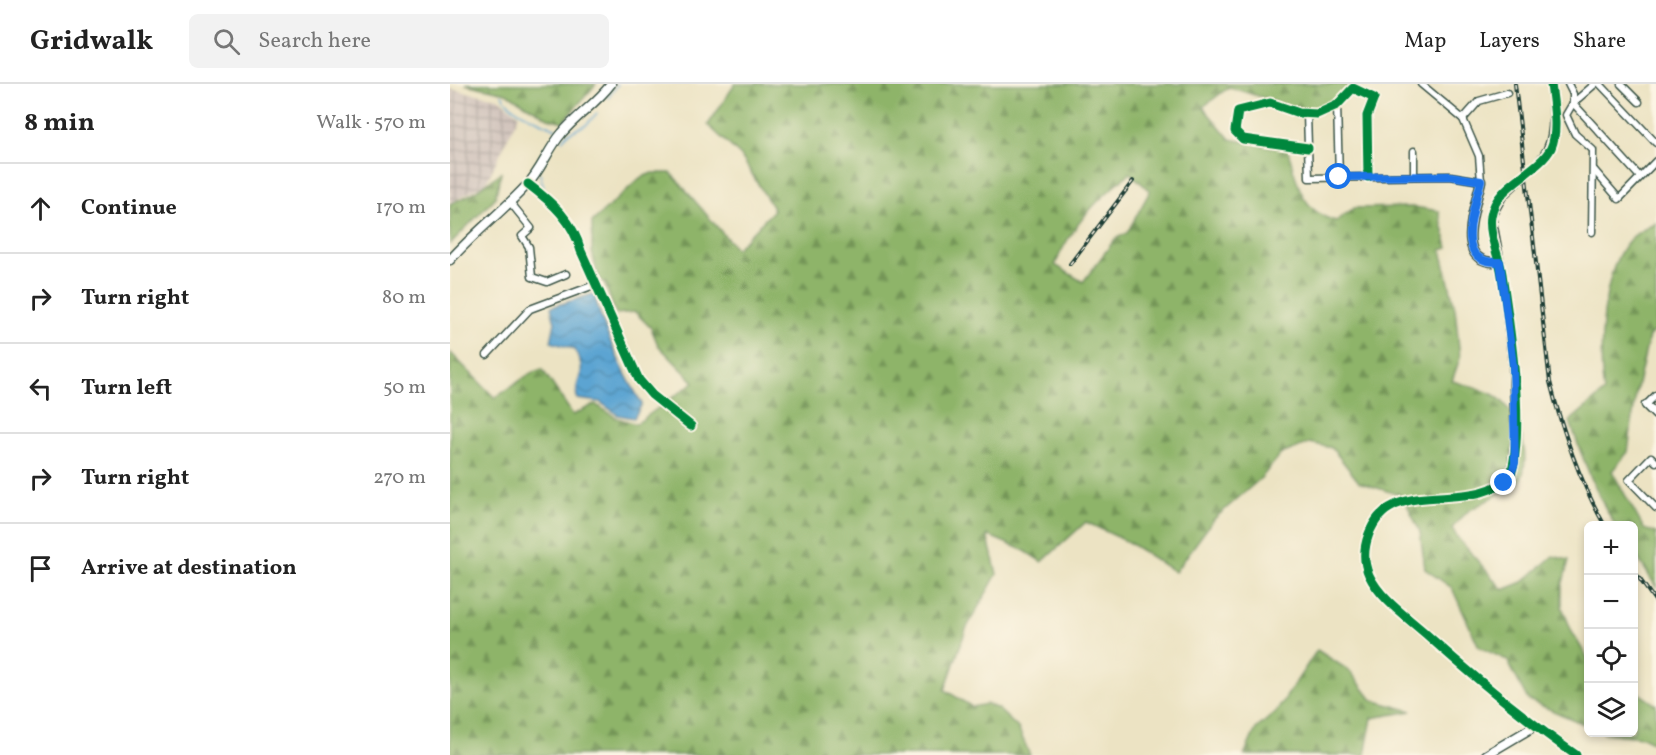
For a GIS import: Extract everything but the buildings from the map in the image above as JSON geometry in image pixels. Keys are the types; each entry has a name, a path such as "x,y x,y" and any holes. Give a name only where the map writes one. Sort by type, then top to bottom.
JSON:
{"street":[{"path":"450,260 473,233 528,184 546,151 563,130 601,97 611,84"},
{"path":"1421,84 1463,119 1479,156 1481,181 1472,222 1471,247 1478,259 1486,263 1500,262"},
{"path":"1551,84 1554,133 1550,149 1502,196 1491,216 1500,262 1515,404 1516,445 1511,474 1496,488 1406,501 1388,508 1370,532 1365,544 1365,561 1377,587 1401,612 1535,726 1576,755"},
{"path":"1568,84 1573,94 1573,104 1640,177"},
{"path":"1592,232 1593,150 1575,135 1566,116 1573,104 1594,84"},
{"path":"1600,84 1656,143"},
{"path":"1621,84 1640,102"},
{"path":"1308,148 1243,139 1235,131 1238,111 1270,103 1307,114 1317,114 1337,105 1353,88 1374,98 1367,116 1368,177"},
{"path":"1463,119 1479,101 1507,93"},
{"path":"1337,105 1339,177"},
{"path":"1307,114 1309,178 1450,176 1481,181"},
{"path":"1414,151 1414,176"},
{"path":"1594,170 1619,199 1656,160"},
{"path":"528,184 553,203 576,231 581,251 639,380 657,399 691,426"},
{"path":"510,202 531,228 522,236 529,247 532,277 547,282 566,274"},
{"path":"487,354 530,309 597,284"},
{"path":"1656,395 1646,405 1656,415"},
{"path":"1656,462 1651,457 1629,480 1656,508"},
{"path":"1486,755 1535,726"}],"shaded area":[{"path":"450,89 498,98 519,115 486,183 450,203"}],"green space":[{"path":"465,84 596,84 563,122 548,118 506,93"},
{"path":"735,84 1349,84 1345,94 1312,113 1229,87 1203,107 1230,139 1288,150 1302,194 1315,211 1324,217 1336,221 1354,208 1414,207 1439,211 1448,248 1441,250 1455,308 1460,358 1452,381 1492,394 1501,401 1516,421 1524,447 1525,460 1519,483 1468,511 1452,528 1457,537 1503,590 1523,582 1553,556 1569,560 1562,586 1562,607 1572,632 1584,652 1584,724 1528,700 1507,660 1479,647 1452,588 1425,569 1420,532 1403,496 1359,482 1332,448 1310,443 1281,454 1261,478 1214,519 1175,572 1128,542 1086,522 1042,562 1025,551 987,535 997,574 966,629 945,690 972,707 987,704 998,709 1018,728 1030,755 450,755 450,352 495,398 531,373 542,369 573,415 595,404 617,418 636,424 694,382 658,345 651,328 635,312 616,314 605,284 598,277 592,252 592,222 640,178 652,173 671,173 736,249 774,210 741,156 708,125","holes":["1130,173 1150,191 1127,233 1115,239 1083,282 1055,265 1061,251 1086,214"]},
{"path":"501,173 495,198 450,244 450,204 471,194"},
{"path":"1656,223 1656,330 1649,336 1636,393 1628,452 1612,471 1644,529 1656,533 1656,587 1638,558 1638,521 1613,521 1595,487 1570,421 1604,392 1602,337 1607,294 1618,257 1626,244 1640,232"},
{"path":"1317,650 1350,671 1372,700 1412,711 1372,718 1365,755 1244,755 1256,729 1277,711"},
{"path":"1638,693 1656,705 1656,744 1638,737"}],"water":[{"path":"594,294 614,350 642,404 634,418 618,415 600,402 577,399 576,391 581,371 579,358 574,349 551,342 555,322 551,307"}],"waterway":[{"path":"608,98 618,84"},
{"path":"502,95 519,111 556,129"},
{"path":"567,134 587,124 597,113"},
{"path":"562,140 568,134"},
{"path":"540,174 545,193"},
{"path":"604,309 610,327 607,333"}],"railway":[{"path":"1515,84 1550,382 1573,456 1602,521"},
{"path":"1070,264 1133,181"},
{"path":"1637,575 1656,602"}],"cycle path":[{"path":"1551,84 1555,125 1551,148 1537,165 1501,195 1494,205 1490,223 1501,267 1515,375 1517,429 1511,474 1500,484 1487,491 1409,500 1395,505 1386,510 1373,526 1368,535 1365,555 1366,566 1374,584 1394,607 1499,697 1576,755"},
{"path":"1308,148 1243,139 1235,131 1238,111 1270,103 1299,113 1317,114 1337,105 1353,88 1374,98 1367,116 1368,177"},
{"path":"528,184 561,213 573,231 639,380 652,395 691,426"}],"route":[{"path":"1339,177 1450,176 1481,181 1472,222 1471,247 1478,259 1486,263 1500,262 1513,365 1515,463 1504,483"}]}
